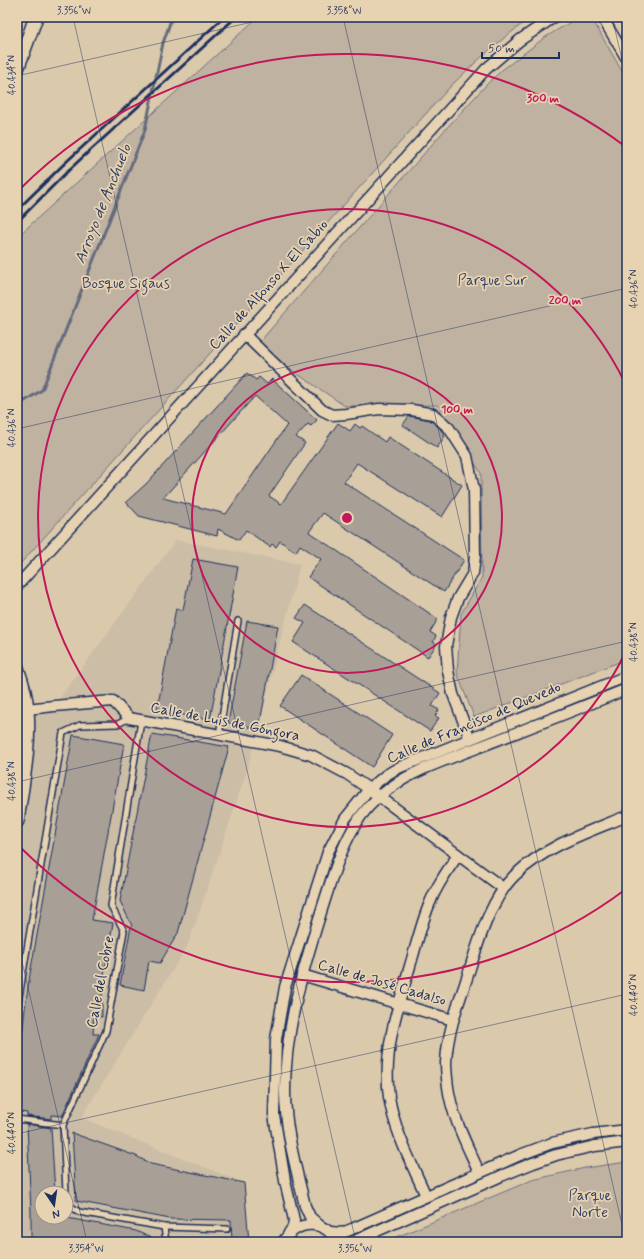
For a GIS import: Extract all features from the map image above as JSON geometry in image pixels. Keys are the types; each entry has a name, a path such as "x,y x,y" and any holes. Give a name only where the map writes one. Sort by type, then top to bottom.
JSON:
{"street":[{"path":"17,69 36,17"},
{"name":"Calle de Alfonso X El Sabio","path":"17,586 486,69 520,40 554,17"},
{"path":"602,17 627,59"},
{"path":"244,334 322,410 332,415 379,409 412,410 433,414 448,428 467,456 474,490 475,556 473,573 458,598 451,618 446,646 448,671 453,694 470,739"},
{"path":"17,668 22,683 27,709 26,755 17,821"},
{"name":"Calle de Francisco de Quevedo","path":"286,1238 294,1220 285,1181 274,1115 276,1039 285,987 328,852 345,819 369,789 386,775 398,768 627,676"},
{"name":"Calle de Francisco de Quevedo","path":"320,1226 310,1217 305,1206 287,1128 285,1092 286,1054 302,975 341,851 355,825 369,807 404,778 627,689"},
{"name":"Calle de Luis de Góngora","path":"27,709 113,701 129,718 280,746 311,755 347,774 369,789 503,888"},
{"path":"479,1172 455,1116 448,1089 446,1064 453,1020 484,925 503,888 534,858 558,844 627,816"},
{"path":"426,1196 399,1136 387,1077 389,1040 398,1003 429,904 448,869 458,855"},
{"name":"Calle de José Cadalso","path":"302,975 453,1020"},
{"path":"330,1232 342,1233 352,1230 479,1172 552,1143 592,1134 627,1130"},
{"path":"352,1242 493,1179 533,1163 556,1155 595,1146 627,1142"},
{"path":"286,1238 299,1227 309,1224 320,1226 330,1232 337,1242"}],"lane":[{"path":"219,735 238,621"},
{"path":"17,1009 63,733 80,725 118,724 129,718"},
{"name":"Calle del Cobre","path":"63,1125 106,1031 124,931 111,906 141,721"},
{"path":"17,1119 63,1125 66,1185"},
{"path":"74,1209 78,1212 164,1227 227,1229"},
{"path":"164,1227 166,1242"}],"shaded area":[{"path":"176,540 300,564 247,771 188,945 81,1118 244,1183 249,1242 17,1242 17,821 27,709 54,706"}],"green space":[{"name":"Bosque Sigaus","path":"258,17 532,17 490,50 450,87 17,567 17,237"},
{"name":"Parque Sur","path":"579,17 591,17 627,80 627,659 474,717 457,673 461,614 482,577 481,473 437,405 345,406 256,346 442,133 487,84 502,70 544,38"},
{"path":"17,567 21,570 17,574"},
{"name":"Parque Norte","path":"627,1162 627,1242 385,1242 532,1180 585,1168"}],"building":[{"path":"247,373 256,380 259,377 267,384 272,379 317,420 311,426 308,424 296,437 305,443 269,496 281,504 338,423 350,431 355,424 360,428 362,426 385,442 388,437 462,485 442,517 357,463 344,482 464,560 444,592 323,513 309,532 438,619 430,632 436,636 433,642 437,644 428,657 308,577 321,559 300,545 296,552 280,541 276,547 272,544 270,547 246,530 239,540 218,529 217,536 139,516 126,502 146,484","holes":["255,396 287,425 226,514 163,498"]},
{"path":"409,416 430,420 439,427 445,436 437,448 403,425"},
{"path":"193,559 238,567 210,720 157,710 176,608 183,610"},
{"path":"305,605 440,693 432,706 439,710 435,716 439,718 430,731 293,642 305,623 296,618"},
{"path":"247,621 278,626 259,728 228,723"},
{"path":"301,675 392,735 372,767 280,706"},
{"path":"152,734 229,747 178,933 160,963 149,961 144,990 120,985 132,926 120,901"},
{"path":"73,735 124,744 92,920 113,923 102,987 102,1017 94,1016 93,1034 99,1034 62,1116 51,1115 51,1119 27,1116 27,1113 20,1112 18,1077 30,974"},
{"path":"27,1124 51,1128 55,1185 34,1185 34,1225 74,1225 74,1219 136,1231 160,1242 31,1242"},
{"path":"72,1133 136,1156 151,1164 244,1183 249,1242 232,1242 231,1220 170,1219 76,1201"}],"waterway":[{"name":"Arroyo de Anchuelo","path":"17,406 42,390 145,130 163,43 172,17"}],"railway":[{"path":"17,210 65,163 224,17"},
{"path":"17,222 71,168 236,17"}]}
